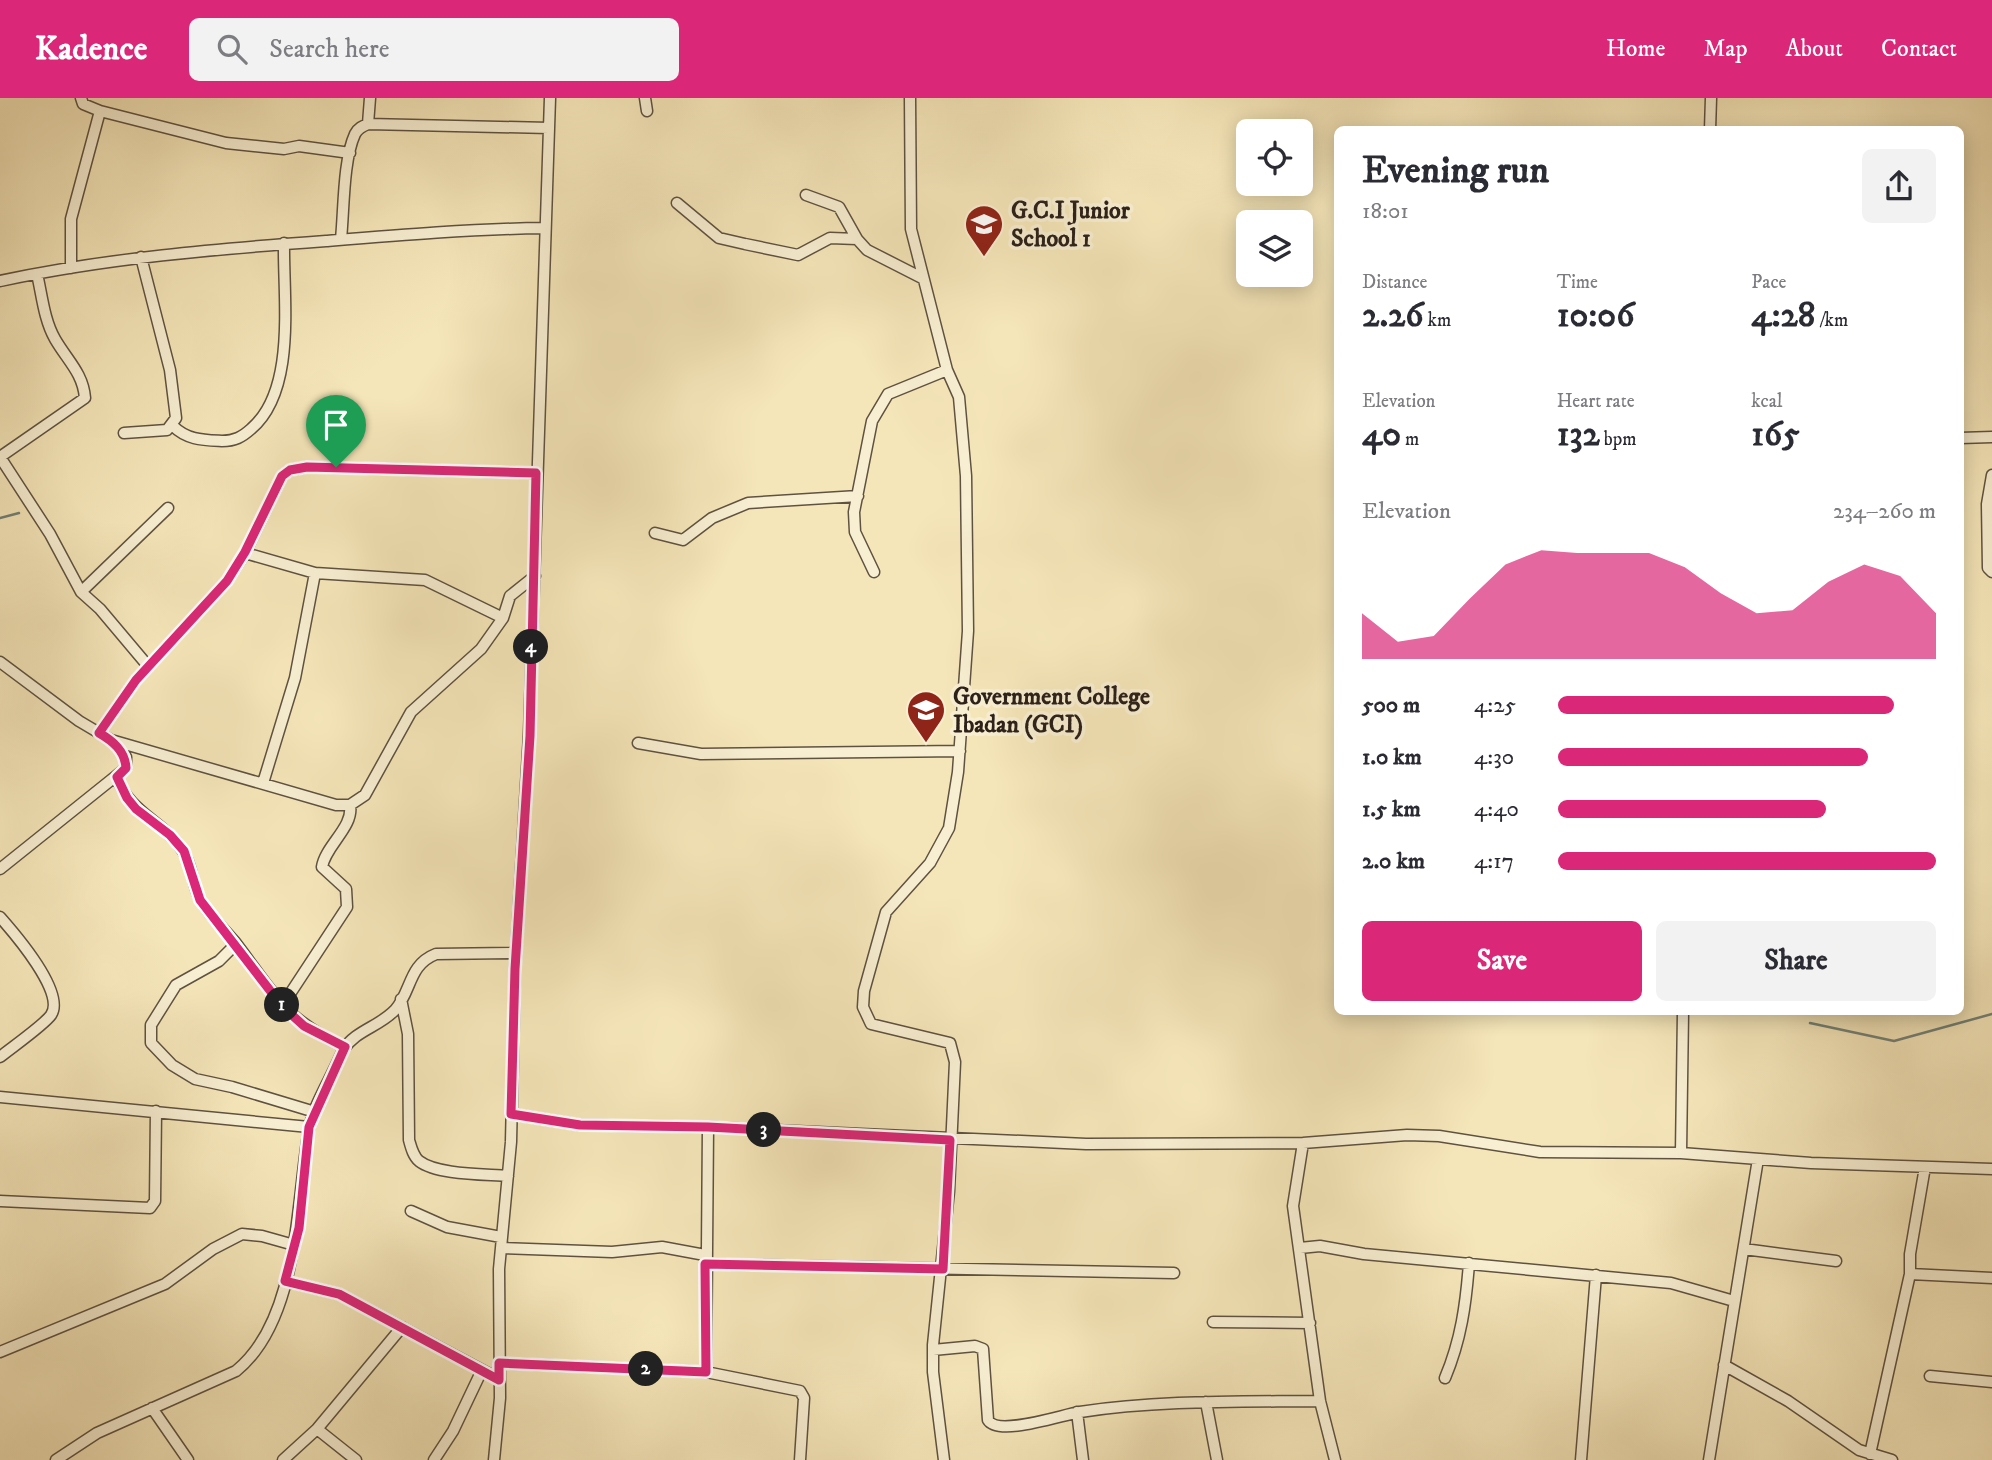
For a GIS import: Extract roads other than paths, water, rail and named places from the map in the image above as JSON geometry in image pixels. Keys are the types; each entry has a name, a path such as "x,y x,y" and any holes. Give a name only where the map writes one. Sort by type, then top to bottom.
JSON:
{"street":[{"path":"81,98 86,106 100,111 226,143 284,149 299,146 350,153"},
{"path":"368,124 370,98"},
{"path":"494,1460 499,1380 501,1242 508,1176 535,576 536,473 550,98"},
{"path":"645,98 647,111"},
{"path":"910,98 911,229 947,370 959,397 966,476 968,631 960,751 949,828 930,863 886,912 872,954 863,1007 871,1024 950,1043 955,1062 943,1269 933,1350 933,1372 944,1460"},
{"path":"1710,126 1711,98"},
{"path":"71,268 71,219 100,111"},
{"path":"341,240 350,153 356,132 368,124 549,128"},
{"path":"806,195 839,207 857,239 867,250 922,278"},
{"path":"677,203 719,238 797,255 830,238 857,239"},
{"path":"0,281 141,257 284,243 492,229 544,229"},
{"path":"173,426 183,436 193,439 230,441 239,439 263,417 281,376 284,243"},
{"path":"124,433 167,430 177,418 175,396 141,257"},
{"path":"37,274 49,324 55,339 77,371 85,398 0,457 50,534 81,592 100,609 148,666"},
{"path":"874,572 855,532 854,512 872,421 888,394 947,370"},
{"path":"1964,438 1992,437"},
{"path":"99,733 148,666 217,595 245,552 282,476 290,470 336,467 536,473"},
{"path":"1992,475 1987,504 1988,568 1992,572"},
{"path":"655,533 683,540 712,518 748,503 858,496"},
{"path":"81,592 168,508"},
{"path":"245,552 316,573 425,580 503,618"},
{"path":"263,783 295,678 316,573"},
{"path":"0,662 79,721 111,740 336,805 350,805 365,795 411,712 481,649 503,618 510,596 535,576"},
{"path":"0,869 57,825 94,790 117,777 126,768 126,757 111,740"},
{"path":"638,743 723,755 960,751"},
{"path":"117,777 127,798 136,809 170,835 184,851 200,900 282,1006 304,1026 345,1047"},
{"path":"282,1006 347,907 346,889 322,867 324,858 350,817 350,805"},
{"path":"0,917 34,961 52,993 54,1005 49,1017 0,1057"},
{"path":"236,944 219,961 177,985 151,1025 151,1043 172,1065 195,1079 315,1112"},
{"path":"56,1460 97,1433 236,1371 254,1356 266,1338 294,1245 309,1127 345,1047 361,1031 396,1009 417,966 425,958 436,954 516,953"},
{"path":"401,999 408,1034 409,1140 414,1154 419,1161 454,1172 508,1176"},
{"path":"1681,1153 1683,1015"},
{"path":"0,1097 309,1127"},
{"path":"0,1200 150,1208 155,1201 156,1111"},
{"path":"511,1114 580,1125 708,1127 950,1140 1086,1144 1303,1143 1407,1135 1439,1136 1540,1152 1681,1153 1992,1169"},
{"path":"706,1372 708,1127"},
{"path":"1303,1143 1293,1206 1320,1401 1335,1460"},
{"path":"1709,1460 1758,1159"},
{"path":"1870,1454 1910,1274 1910,1254 1925,1167"},
{"path":"411,1210 447,1227 501,1242 612,1252 662,1247 705,1259 943,1269 1174,1273"},
{"path":"0,1352 165,1284 213,1249 242,1234 294,1245"},
{"path":"1298,1234 1320,1246"},
{"path":"1300,1248 1320,1246 1364,1254 1671,1283 1734,1301"},
{"path":"1744,1249 1836,1261"},
{"path":"1445,1378 1457,1349 1465,1316 1469,1263"},
{"path":"1910,1274 1992,1278"},
{"path":"1581,1460 1596,1275"},
{"path":"285,1281 339,1294 499,1380"},
{"path":"1213,1322 1310,1323"},
{"path":"283,1460 317,1429 402,1327"},
{"path":"933,1350 975,1346 983,1349 990,1424 1008,1428 1077,1412 1154,1402 1320,1401"},
{"path":"499,1363 706,1372 800,1391 804,1398 800,1460"},
{"path":"1724,1365 1788,1401 1857,1455 1870,1454 1892,1460"},
{"path":"435,1460 453,1432 482,1370"},
{"path":"1930,1376 1992,1382"},
{"path":"1206,1402 1217,1460"},
{"path":"152,1408 188,1460"},
{"path":"1077,1412 1083,1460"},
{"path":"317,1429 356,1460"}],"waterway":[{"path":"0,518 19,513"},
{"path":"1810,1023 1894,1041 1992,1014"}],"place":[{"name":"G.C.I Junior School 1","path":"984,258"},
{"name":"Government College Ibadan (GCI)","path":"926,744"}]}
